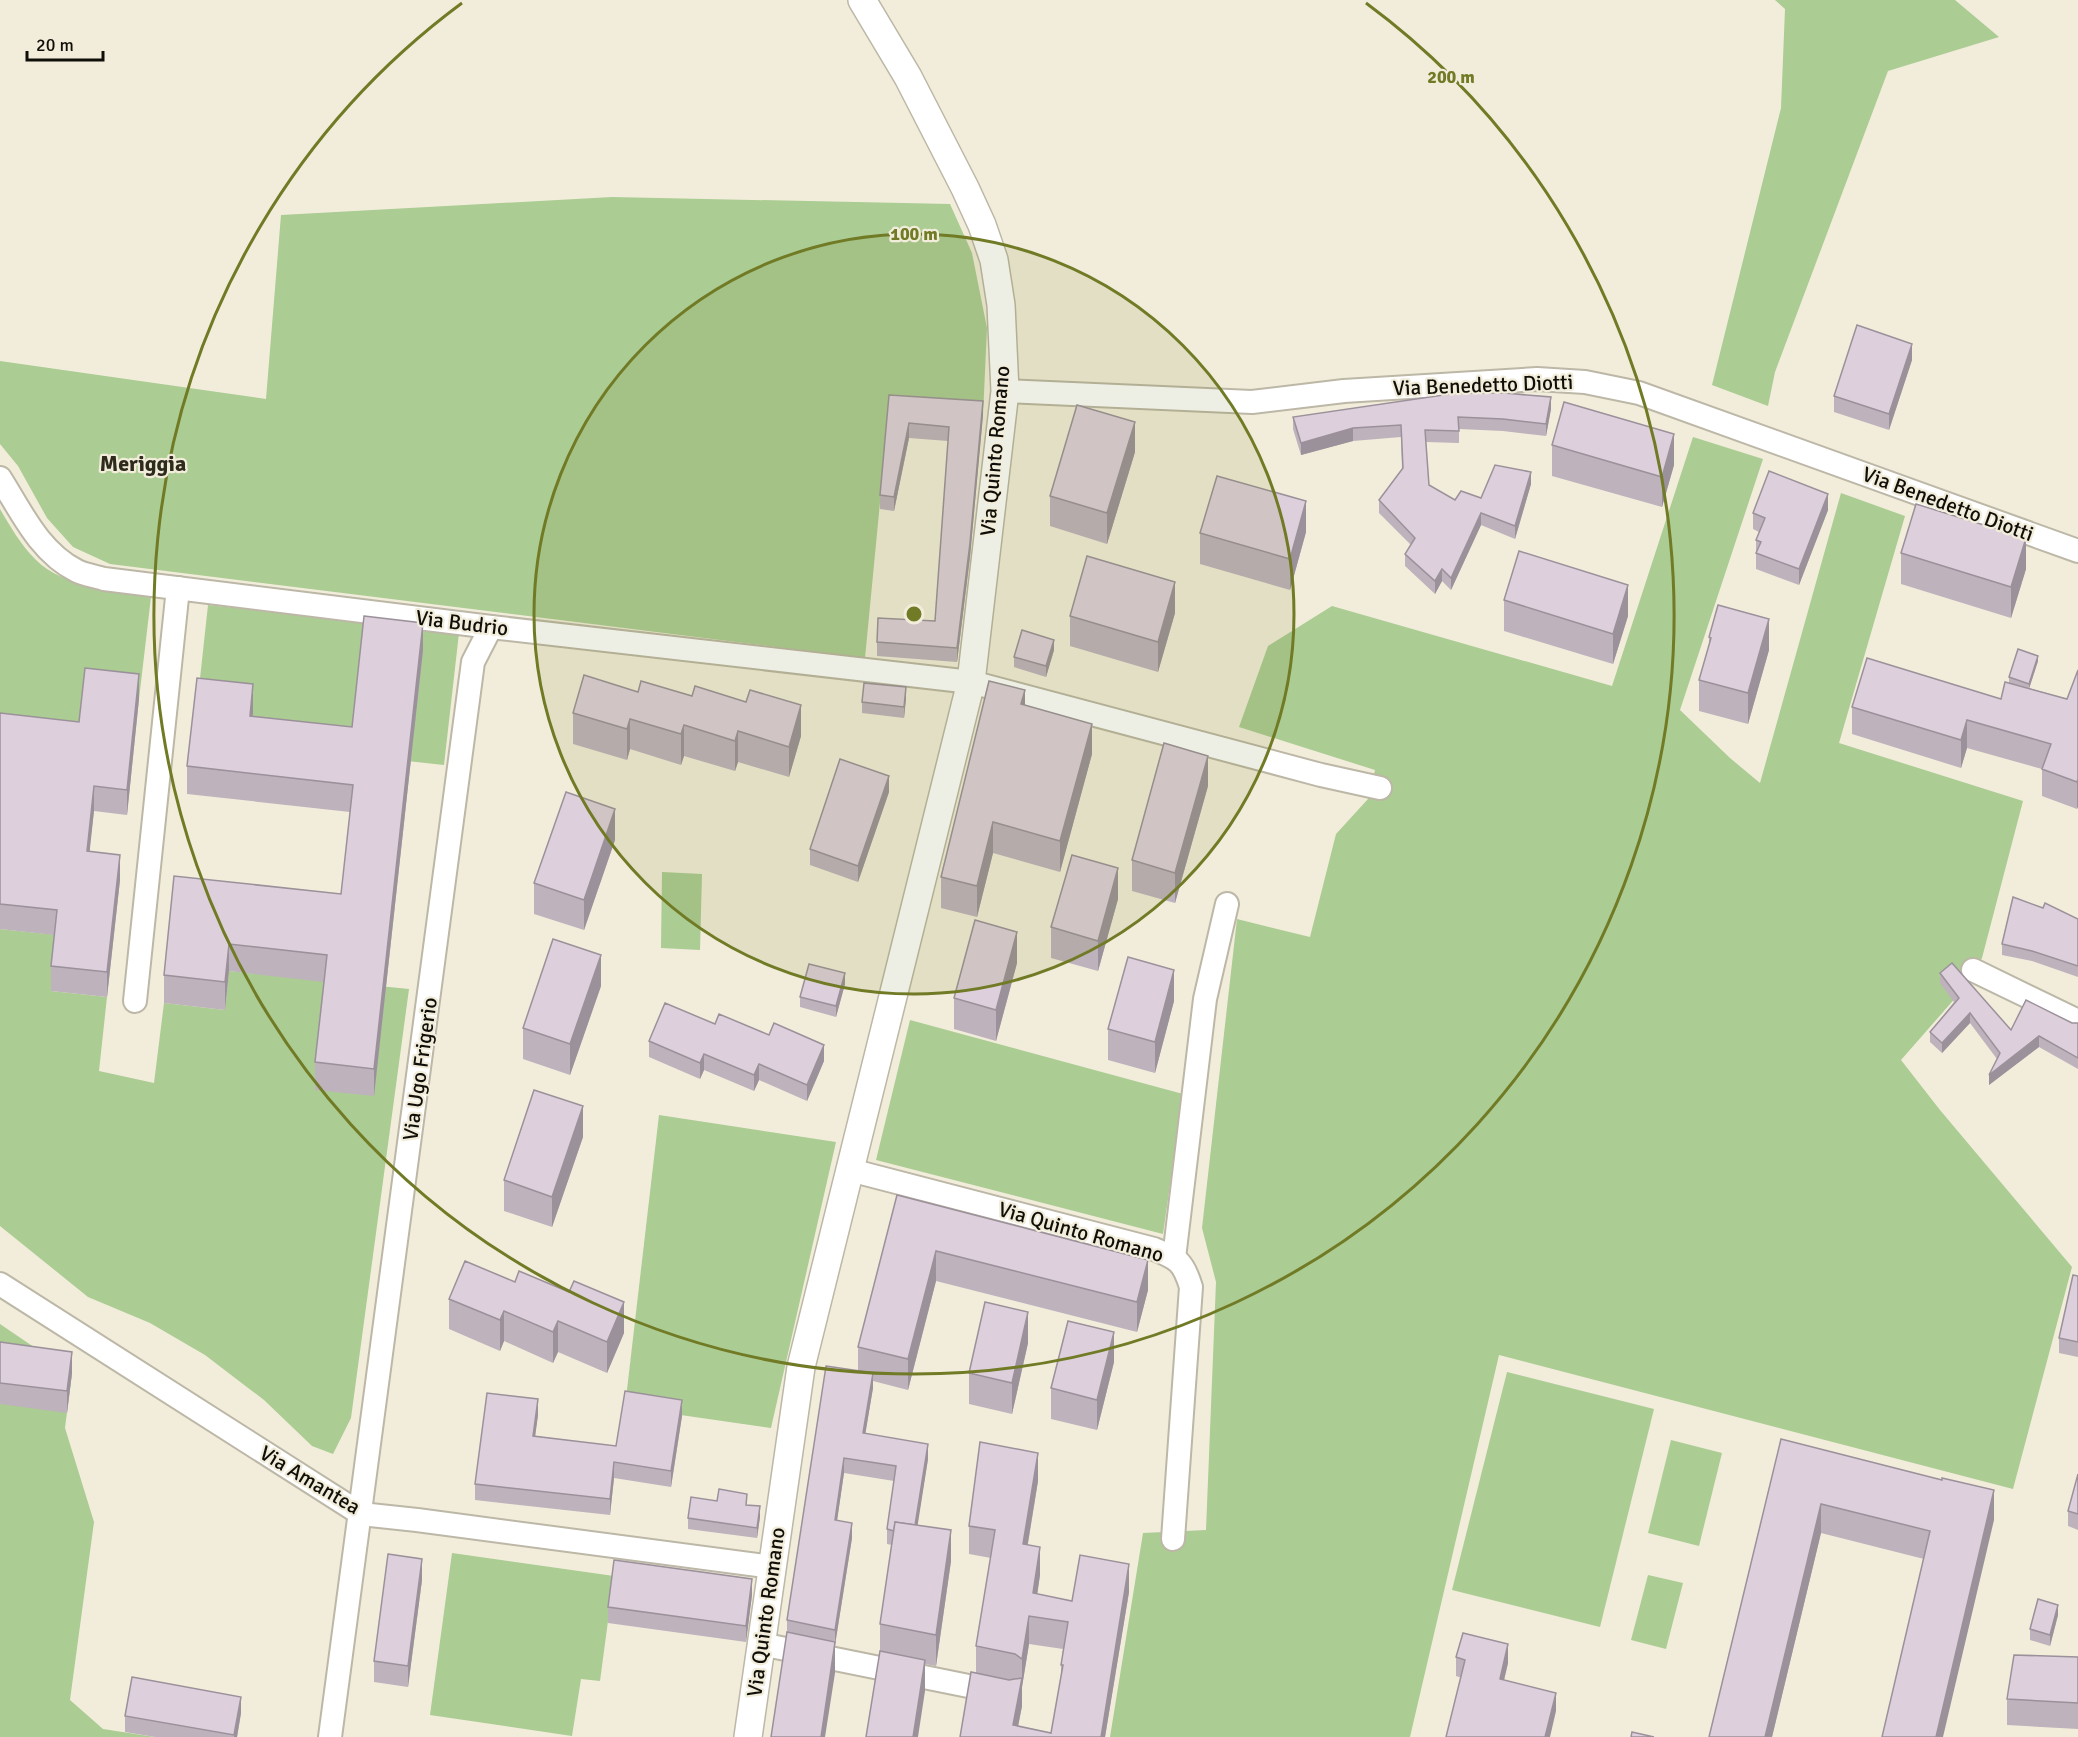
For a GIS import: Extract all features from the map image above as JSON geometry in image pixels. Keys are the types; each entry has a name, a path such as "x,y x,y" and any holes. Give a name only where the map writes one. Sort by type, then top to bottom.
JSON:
{"street":[{"name":"Via Quinto Romano","path":"748,1737 801,1367 971,682 1005,390 1001,305 994,260 982,225 908,77 862,0"},
{"name":"Via Benedetto Diotti","path":"1005,390 1252,402 1344,391 1480,382 1537,379 1585,381 1639,393 2078,551"},
{"name":"Via Budrio","path":"0,478 37,537 56,558 78,572 104,579 491,627 971,682"},
{"path":"135,1001 178,588"},
{"name":"Via Ugo Frigerio","path":"330,1737 473,662 491,627"},
{"path":"971,682 1321,775 1380,788"},
{"path":"1174,1258 1205,999 1227,904"},
{"path":"1973,970 2078,1021"},
{"name":"Via Quinto Romano","path":"850,1170 1154,1249 1174,1258 1185,1269 1191,1287 1173,1539"},
{"name":"Via Amantea","path":"0,1284 361,1514 772,1567"},
{"path":"761,1644 1012,1695"}],"green space":[{"path":"1775,0 1955,0 1999,37 1888,71 1775,372 1768,406 1712,385 1781,108 1785,9"},
{"path":"612,197 950,204 972,253 987,328 983,415 889,409 865,658 110,564 73,547 47,518 18,466 0,444 0,361 266,399 281,215"},
{"path":"1693,437 1763,459 1680,710 1760,783 1841,493 1905,516 1839,743 2023,801 1982,958 1965,987 1901,1060 2072,1267 2013,1489 1499,1355 1410,1737 1110,1737 1143,1533 1206,1530 1216,1282 1202,1228 1237,919 1310,937 1336,834 1368,799 1375,770 1239,727 1268,646 1332,606 1612,686"},
{"path":"0,509 25,548 47,569 74,582 105,590 151,597 139,699 79,747 0,739"},
{"path":"208,605 459,633 444,765 352,755 197,706"},
{"path":"662,872 702,874 700,950 661,948"},
{"path":"0,929 57,935 51,991 107,997 99,1071 154,1083 164,1003 225,1010 229,971 409,989 351,1418 333,1454 312,1446 264,1400 205,1355 150,1323 88,1297 0,1226"},
{"path":"910,1020 1183,1094 1163,1234 876,1160"},
{"path":"659,1115 836,1142 771,1428 625,1407"},
{"path":"0,1324 72,1373 65,1428 94,1522 70,1700 103,1729 155,1737 0,1737"},
{"path":"1507,1372 1654,1409 1600,1627 1452,1590"},
{"path":"1671,1440 1722,1453 1699,1546 1648,1533"},
{"path":"452,1553 614,1576 600,1681 581,1679 572,1736 430,1715"},
{"path":"1648,1575 1683,1583 1666,1649 1631,1640"}],"building":[{"path":"1857,325 1912,344 1889,414 1834,396"},
{"path":"1457,393 1504,393 1551,397 1546,424 1458,417 1459,431 1425,430 1429,485 1455,500 1461,491 1481,498 1495,465 1531,472 1515,526 1481,513 1451,578 1442,569 1435,581 1405,554 1415,538 1379,500 1403,468 1401,425 1353,428 1301,443 1293,417"},
{"path":"889,395 983,401 970,543 957,648 877,642 878,618 935,621 949,427 909,423 894,497 880,495"},
{"path":"1564,402 1674,434 1662,477 1552,445"},
{"path":"1077,405 1135,422 1107,513 1050,496"},
{"path":"1769,471 1828,494 1799,569 1756,553 1761,542 1756,540 1765,518 1753,513"},
{"path":"1217,476 1306,501 1290,559 1200,533"},
{"path":"1916,504 2026,538 2011,587 1901,553"},
{"path":"1519,551 1628,585 1613,634 1504,600"},
{"path":"1087,556 1175,582 1158,642 1070,616"},
{"path":"1718,605 1769,619 1748,693 1699,680"},
{"path":"364,616 423,623 374,1069 315,1062 327,955 229,944 225,982 164,975 174,876 341,894 353,785 187,766 197,678 253,684 250,716 352,727"},
{"path":"1022,630 1054,640 1046,666 1014,657"},
{"path":"2018,649 2038,656 2029,684 2009,677"},
{"path":"1867,658 2001,699 2005,682 2067,699 2078,670 2077,782 2042,769 2051,744 1967,720 1961,740 1852,707"},
{"path":"85,668 139,674 127,790 94,786 87,851 120,855 107,972 51,966 57,910 0,904 0,713 79,722"},
{"path":"584,675 638,692 641,681 692,696 695,686 746,702 750,690 801,705 789,747 738,731 735,741 684,725 681,734 630,719 627,729 573,713"},
{"path":"989,681 1025,690 1021,704 1092,724 1060,841 993,822 977,886 941,877"},
{"path":"864,683 906,687 904,707 862,702"},
{"path":"1164,743 1208,756 1175,873 1132,860"},
{"path":"840,759 889,776 858,866 810,849"},
{"path":"566,792 615,809 584,900 534,883"},
{"path":"1072,855 1118,868 1098,941 1051,927"},
{"path":"2013,897 2043,908 2045,903 2078,919 2078,966 2002,944"},
{"path":"975,920 1017,932 996,1010 954,998"},
{"path":"553,939 601,955 570,1044 523,1028"},
{"path":"1128,957 1174,970 1155,1042 1108,1029"},
{"path":"1952,963 2011,1030 2026,1000 2072,1023 2078,1023 2078,1058 2039,1036 1989,1075 2000,1053 1970,1013 1942,1043 1930,1032 1959,998 1940,973"},
{"path":"809,964 845,973 836,1006 800,997"},
{"path":"665,1003 715,1024 719,1014 769,1035 774,1023 824,1045 807,1085 759,1064 754,1075 704,1054 700,1063 649,1041"},
{"path":"534,1090 583,1106 552,1197 504,1180"},
{"path":"897,1195 1148,1260 1137,1302 936,1251 908,1359 858,1347"},
{"path":"465,1261 515,1282 519,1271 569,1292 574,1281 624,1302 607,1342 558,1321 553,1332 504,1311 500,1320 449,1299"},
{"path":"2073,1275 2078,1276 2078,1342 2059,1338"},
{"path":"985,1302 1028,1312 1012,1383 969,1373"},
{"path":"1068,1321 1114,1332 1097,1400 1051,1388"},
{"path":"0,1342 72,1352 67,1391 0,1383"},
{"path":"826,1366 873,1373 863,1433 928,1444 915,1525 895,1522 894,1531 887,1529 896,1466 844,1458 835,1520 852,1523 835,1630 787,1620"},
{"path":"625,1391 682,1400 671,1471 614,1462 610,1499 475,1484 487,1393 538,1399 533,1436 616,1446"},
{"path":"1781,1439 1942,1480 1942,1478 1994,1490 1936,1737 1882,1737 1930,1531 1821,1504 1765,1737 1709,1737"},
{"path":"980,1442 1038,1453 1023,1544 1040,1547 1033,1593 1072,1601 1080,1555 1129,1564 1101,1737 960,1737 971,1672 1009,1680 1022,1678 1013,1725 1051,1733 1068,1622 1029,1616 1022,1659 1015,1654 976,1646 995,1530 969,1526"},
{"path":"2078,1474 2078,1514 2068,1511"},
{"path":"719,1489 747,1494 746,1505 760,1506 757,1528 688,1518 691,1497 717,1501"},
{"path":"895,1522 951,1530 936,1635 880,1624"},
{"path":"388,1554 422,1559 408,1666 374,1661"},
{"path":"614,1560 752,1579 746,1626 608,1607"},
{"path":"2038,1599 2058,1605 2050,1635 2030,1629"},
{"path":"787,1632 835,1642 821,1737 771,1737"},
{"path":"1463,1633 1508,1644 1500,1679 1556,1693 1545,1737 1446,1737 1465,1660 1456,1657"},
{"path":"880,1651 925,1660 913,1737 866,1737"},
{"path":"2014,1655 2078,1657 2078,1703 2007,1699"},
{"path":"132,1677 241,1697 234,1735 125,1716"},
{"path":"1632,1732 1654,1737 1631,1737"}],"district":[{"name":"Meriggia","path":"143,463"}]}
